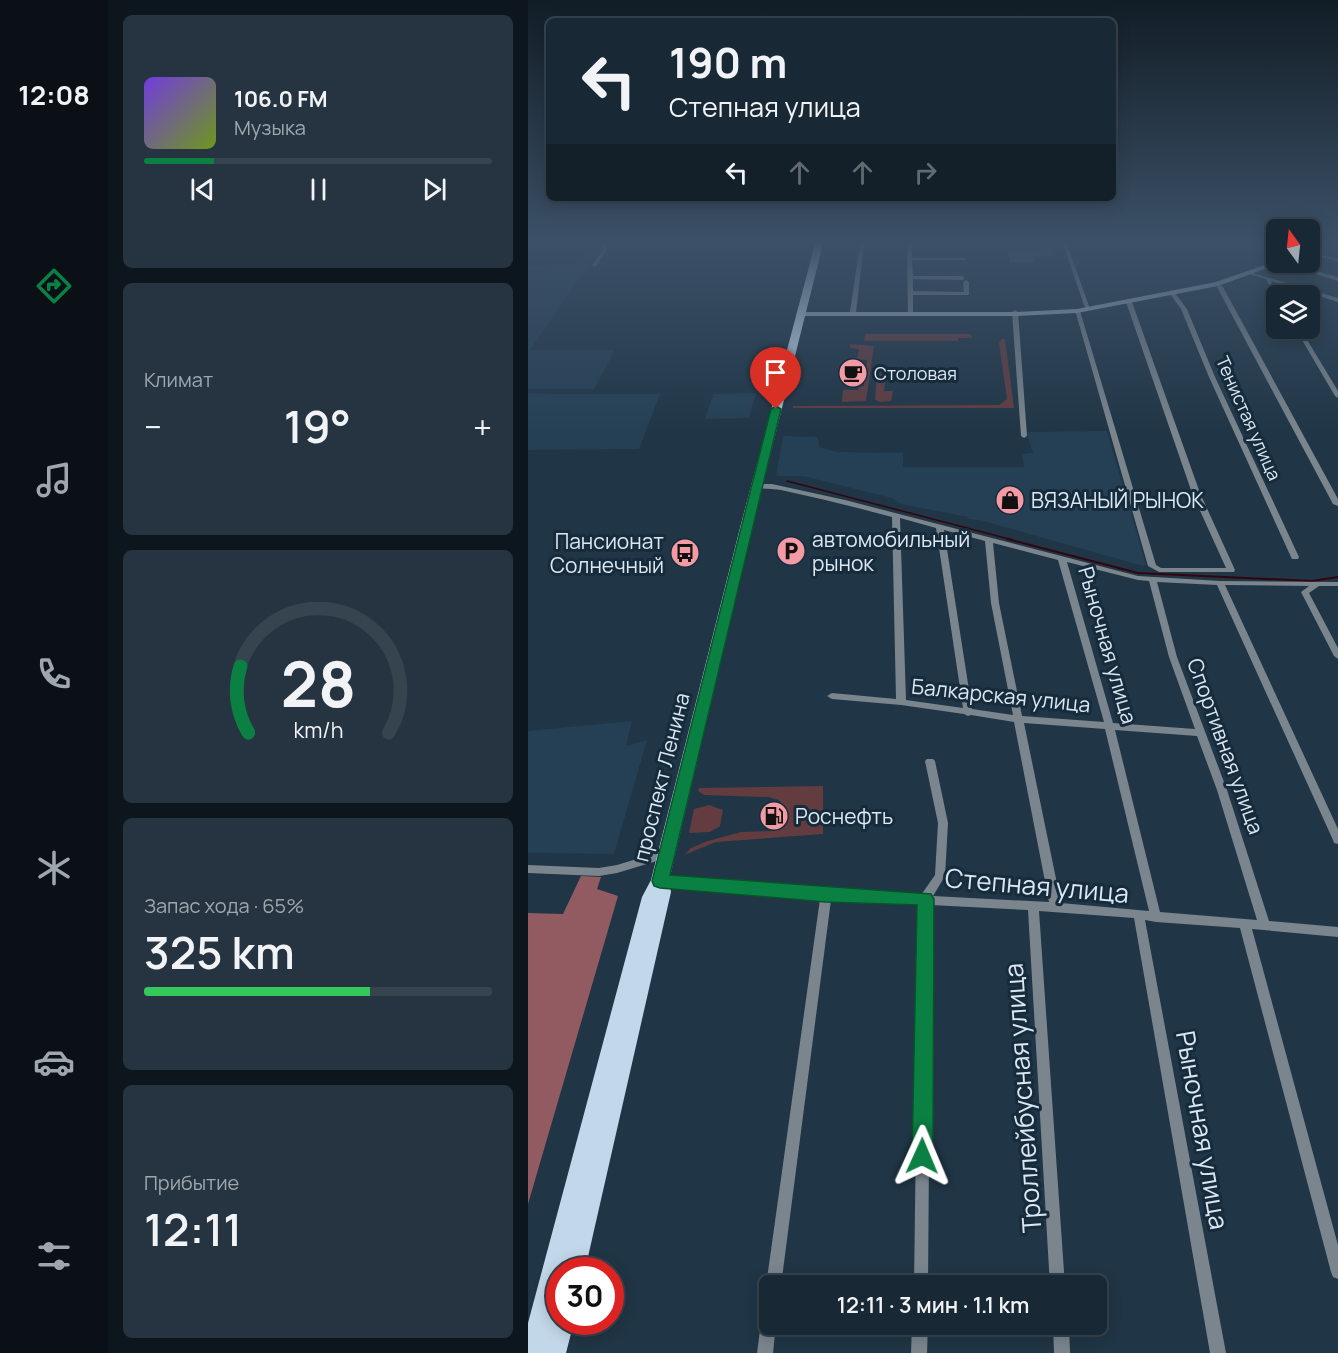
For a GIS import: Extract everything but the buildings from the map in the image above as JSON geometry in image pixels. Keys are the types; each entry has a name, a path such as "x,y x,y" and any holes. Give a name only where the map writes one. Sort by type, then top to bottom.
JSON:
{"main road":[{"name":"проспект Ленина","path":"533,1353 651,897 660,881 802,307"},
{"path":"800,313 1015,313 1092,307"},
{"path":"800,313 1015,313 1077,311 1099,307"},
{"path":"576,1257 662,892 660,881"},
{"path":"553,1353 558,1335"}],"street":[{"path":"852,313 853,307"},
{"path":"910,307 910,312"},
{"path":"1077,311 1152,566 1159,570 1231,570 1196,493 1131,307"},
{"name":"Тенистая улица","path":"1183,307 1225,406 1295,556"},
{"path":"1231,307 1337,504"},
{"path":"1015,313 1024,436"},
{"path":"1304,339 1338,396"},
{"path":"757,486 772,486 896,515 1138,578 1315,586 1338,584"},
{"path":"896,515 901,702"},
{"path":"940,527 968,713"},
{"path":"989,540 995,603 1056,907"},
{"name":"Рыночная улица","path":"1062,559 1109,725 1156,917"},
{"name":"Спортивная улица","path":"1152,579 1173,657 1222,790 1265,926"},
{"path":"1220,583 1338,840"},
{"path":"1315,586 1305,592 1338,656"},
{"name":"Балкарская улица","path":"832,696 901,702 1018,719 1201,733"},
{"path":"921,1275 925,899 940,876 943,823 930,761"},
{"path":"528,869 599,872 666,854"},
{"name":"Степная улица","path":"660,881 826,895 1056,907 1338,932"},
{"path":"774,1275 826,895"},
{"name":"Троллейбусная улица","path":"1033,906 1057,1275"},
{"name":"Рыночная улица","path":"1139,916 1218,1353"},
{"path":"1245,924 1338,1272"},
{"path":"765,1353 767,1335"},
{"path":"919,1353 920,1335"},
{"path":"1061,1335 1062,1353"}],"shaded area":[{"path":"528,307 560,307 530,350 615,350 594,389 528,389"},
{"path":"865,334 971,334 972,338 958,338 958,341 864,341"},
{"path":"1005,339 1014,408 793,408 793,406 999,405 1007,399 999,343"},
{"path":"850,344 874,346 866,401 842,402 843,390 858,390 859,387 864,386 867,360 848,359 858,357 859,349 850,348"},
{"path":"877,374 886,374 884,391 893,391 891,401 875,400"},
{"path":"528,393 660,394 639,449 528,450"},
{"path":"756,393 749,418 705,419 713,394"},
{"name":"ВЯЗАНЫЙ РЫНОК","path":"1107,431 1146,565 1143,566 980,520 901,504 892,498 803,476 776,476 783,436 818,437 819,447 837,452 903,453 903,467 1024,467 1022,454 1033,453 1026,432"},
{"path":"632,721 626,746 647,740 614,854 528,853 528,731"},
{"path":"823,786 823,834 716,842 684,855 691,848 708,841 741,832 774,831 782,824 784,808 779,800 768,797 704,795 698,791 699,788"},
{"path":"709,805 723,810 720,826 710,832 689,833 694,809"},
{"path":"581,876 601,877 597,889 618,896 528,1204 528,913 563,914"}],"waterway":[{"path":"787,481 1013,540"},
{"path":"1007,539 1138,573 1312,581 1338,577"}],"place":[{"name":"Столовая","path":"853,373"},
{"name":"ВЯЗАНЫЙ РЫНОК","path":"1010,500"},
{"name":"автомобильный рынок","path":"791,551"},
{"name":"Пансионат Солнечный","path":"685,553"},
{"name":"Роснефть","path":"774,816"}],"route":[{"path":"776,409 660,881 826,895 925,899 922,1156"}]}
